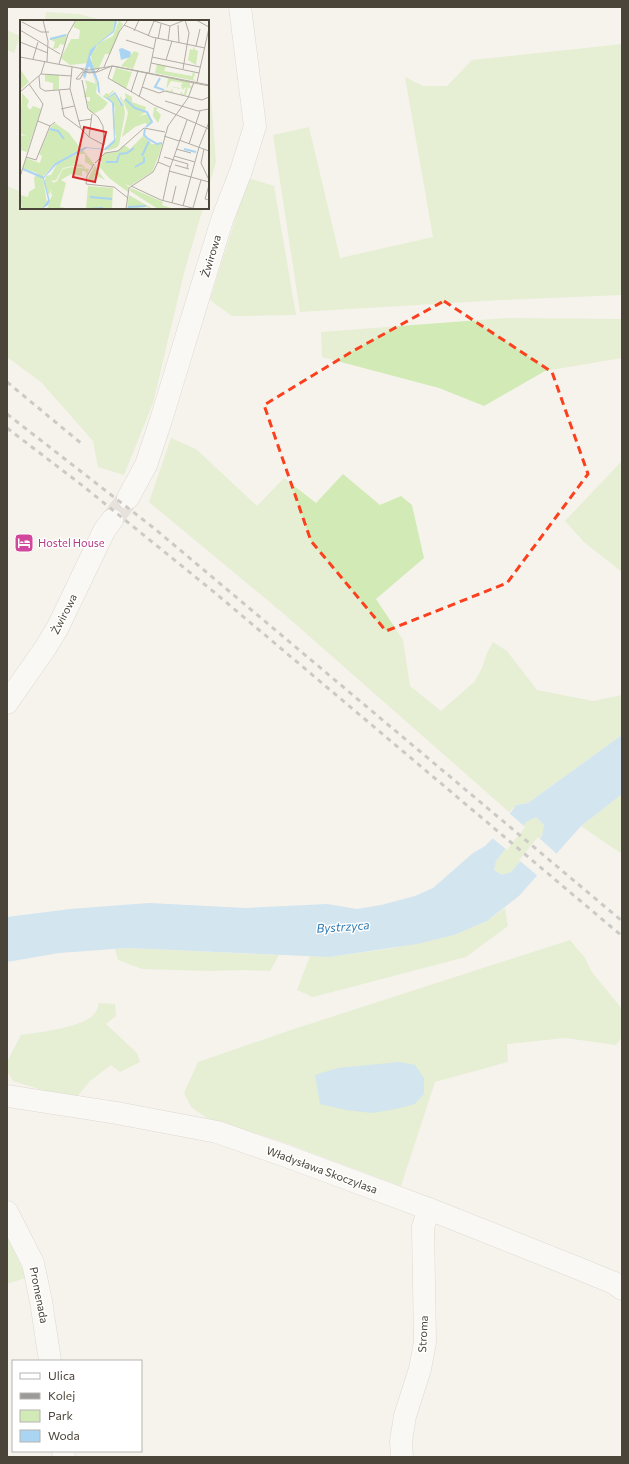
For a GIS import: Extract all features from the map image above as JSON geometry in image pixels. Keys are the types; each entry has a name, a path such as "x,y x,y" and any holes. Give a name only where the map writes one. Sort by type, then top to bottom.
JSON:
{"street":[{"name":"Żwirowa","path":"128,498 146,465 222,220 241,171 255,126 240,7"},
{"name":"Żwirowa","path":"7,703 46,647 60,623 104,531 112,520"},
{"name":"Władysława Skoczylasa","path":"8,1097 117,1113 217,1132 308,1164 430,1210 614,1283 622,1289"},
{"name":"Stroma","path":"402,1457 401,1441 405,1416 420,1369 425,1342 423,1227 430,1210"},
{"name":"Promenada","path":"7,1212 33,1263 41,1301 50,1360"}],"highlighted area":[{"path":"444,301 552,372 588,474 507,583 386,631 311,541 264,405 353,351"}],"green space":[{"path":"46,12 79,14 101,20 45,20"},
{"path":"7,30 20,36 14,53 7,50"},
{"path":"622,44 622,295 501,300 300,312 273,135 309,127 340,258 433,237 405,77 423,86 447,86 472,60"},
{"path":"209,69 216,162 209,186"},
{"path":"248,178 274,186 296,315 232,316 210,300"},
{"path":"7,186 20,192 20,209 203,209 184,273 153,403 124,475 98,467 93,441 41,382 7,357"},
{"path":"506,318 622,319 622,358 545,371 484,406 439,388 322,357 321,332"},
{"path":"171,438 196,449 257,506 284,478 316,503 343,474 380,505 401,496 412,505 424,558 376,599 403,640 410,686 441,711 475,681 493,642 507,651 537,690 593,701 622,695 622,735 528,803 516,805 509,812 284,614 149,502"},
{"path":"622,461 622,572 585,543 565,521"},
{"path":"622,794 622,854 581,826"},
{"path":"536,817 544,825 542,836 511,872 502,875 494,870 496,861 526,821"},
{"path":"505,908 508,926 466,957 313,997 297,990 310,956 329,957 394,948 454,935 487,921"},
{"path":"570,940 585,958 591,971 622,1009 622,1037 616,1045 565,1038 507,1044 508,1062 435,1082 401,1186 277,1140 207,1118 191,1107 184,1093 198,1062 297,1028"},
{"path":"127,948 279,955 270,971 142,969 118,960 115,949"},
{"path":"99,1003 115,1004 116,1016 106,1024 137,1053 140,1062 120,1072 111,1065 90,1081 76,1098 62,1096 13,1081 7,1071 7,1062 21,1035 60,1029 89,1019 95,1013"},
{"path":"7,1236 23,1270 25,1278 7,1284"}],"water":[{"name":"Bystrzyca","path":"622,735 622,794 581,826 519,896 487,921 454,935 417,944 329,957 127,948 59,953 7,962 7,917 70,909 149,903 246,908 327,904 357,909 381,905 415,896 433,888 473,853 485,846 492,839 516,805 528,803","holes":["536,817 544,825 542,836 511,872 502,875 494,870 496,861 526,822"]},
{"path":"399,1062 415,1065 424,1078 424,1094 415,1104 372,1113 346,1110 320,1104 315,1075 338,1068"}],"pier":[{"path":"508,812 525,827 507,850 491,837"},
{"path":"538,837 558,855 539,877 519,860"}],"tunnel":[{"path":"112,520 128,498"}],"railway":[{"path":"7,382 82,444"},
{"path":"7,414 155,529 622,921"},
{"path":"7,428 83,486 214,592 622,936"}],"place":[{"name":"Hostel House","path":"24,543"}]}
